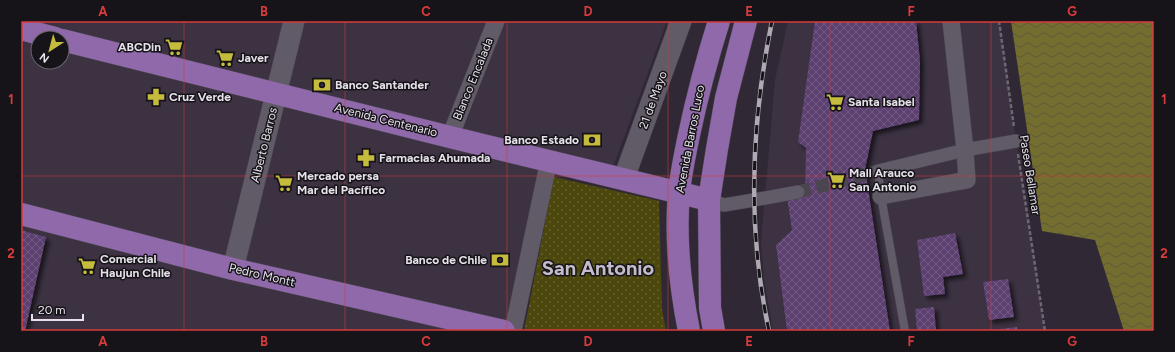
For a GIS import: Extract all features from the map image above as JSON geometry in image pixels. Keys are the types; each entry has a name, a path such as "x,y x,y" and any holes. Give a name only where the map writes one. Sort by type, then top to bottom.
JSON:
{"main road":[{"name":"Avenida Barros Luco","path":"688,331 680,267 678,229 679,192 695,105 719,21"},
{"path":"714,331 710,308 710,200 726,98 746,21"},
{"name":"Avenida Centenario","path":"70,42 710,200"},
{"name":"Pedro Montt","path":"21,214 452,326 504,331"},
{"path":"700,331 708,318 710,308"}],"street":[{"name":"Alberto Barros","path":"233,269 294,21"},
{"name":"Blanco Encalada","path":"450,136 496,21"},
{"name":"21 de Mayo","path":"624,178 681,21"},
{"path":"881,196 967,180 965,150 950,21"},
{"path":"878,171 965,150 1016,141"},
{"path":"513,331 549,160"},
{"path":"710,200 724,205 798,192"}],"lane":[{"path":"878,171 881,196 905,331"}],"path":[{"name":"Paseo Bellamar","path":"999,21 1045,331"}],"shaded area":[{"path":"21,21 667,21 613,167 546,149 504,331 21,331"},
{"path":"788,21 999,21 1045,331 773,331 764,279 761,243 775,80"},
{"path":"554,177 659,201 662,309 666,331 524,331"}],"water":[{"path":"1011,21 1154,21 1154,331 1124,331 1095,240 1042,231"}],"building":[{"name":"Mall Arauco San Antonio","path":"815,21 916,21 920,61 919,120 873,131 865,169 890,331 787,331 776,245 792,230 786,191 805,193 806,148 798,142"},
{"path":"21,230 46,237 25,331 21,331"},
{"path":"955,233 963,274 943,277 945,294 924,296 917,240"},
{"path":"1008,279 1014,317 989,320 983,282"},
{"path":"934,307 936,331 917,331 915,309"},
{"path":"1017,327 1018,331 992,331 992,330"}],"tunnel":[{"path":"798,192 878,171"}],"railway":[{"path":"769,331 757,254 754,176 760,98 772,21"}],"place":[{"name":"ABCDin","path":"174,47"},
{"name":"Javer","path":"225,58"},
{"name":"Banco Santander","path":"322,85"},
{"name":"Cruz Verde","path":"156,97"},
{"name":"Santa Isabel","path":"835,102"},
{"name":"Banco Estado","path":"592,140"},
{"name":"Farmacias Ahumada","path":"366,158"},
{"name":"Mall Arauco San Antonio","path":"836,180"},
{"name":"Mercado persa Mar del Pacífico","path":"284,183"},
{"name":"Banco de Chile","path":"500,260"},
{"name":"Comercial Haujun Chile","path":"87,266"}],"district":[{"name":"San Antonio","path":"598,268"}]}
